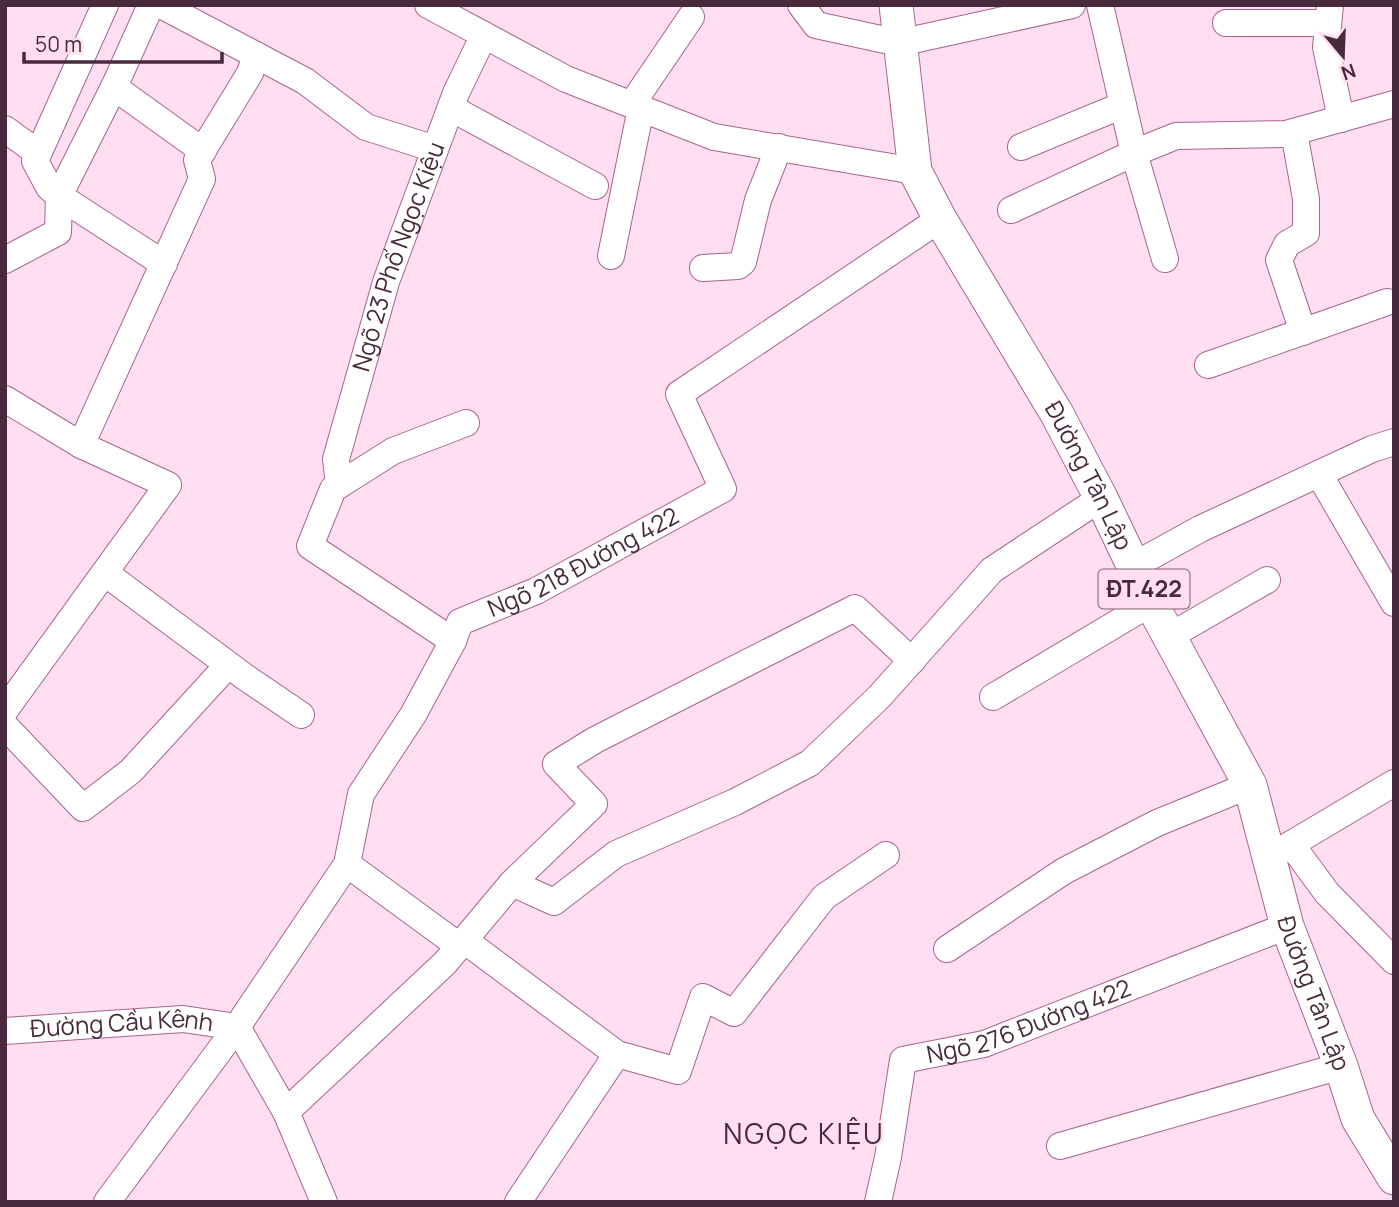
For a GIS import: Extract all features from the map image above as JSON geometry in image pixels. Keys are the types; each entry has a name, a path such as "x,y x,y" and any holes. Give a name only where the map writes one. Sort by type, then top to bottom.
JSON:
{"main road":[{"name":"Đường Tân Lập","path":"896,5 915,171 940,219 1056,414 1101,498 1151,603 1250,785 1281,851 1287,926 1341,1066 1358,1119 1394,1178"}],"street":[{"path":"105,5 34,161 49,187 59,196 164,264"},
{"path":"5,260 58,232 59,196 114,87 151,5"},
{"path":"161,5 305,81 366,127 435,149"},
{"path":"428,5 566,79 714,136 915,171"},
{"path":"801,5 816,25 899,43 1072,5"},
{"path":"1100,5 1134,153 1165,259"},
{"path":"1226,23 1329,14 1326,47 1341,119"},
{"path":"611,256 637,106 691,17"},
{"name":"Ngõ 23 Phố Ngọc Kiệu","path":"339,485 336,459 382,295 451,108 484,35"},
{"path":"81,445 202,179 197,160 250,73 256,55"},
{"path":"114,87 203,150"},
{"path":"1021,147 1123,104"},
{"path":"1011,210 1176,136 1286,134 1394,104"},
{"path":"451,108 595,186"},
{"path":"5,129 38,153"},
{"path":"1294,132 1306,199 1306,233 1287,244 1279,260 1303,332"},
{"path":"703,268 738,266 743,262 758,200 779,148"},
{"name":"Ngõ 218 Đường 422","path":"347,864 361,794 414,715 453,641 460,622 536,591 723,489 679,394 940,219"},
{"path":"1208,365 1387,302"},
{"path":"5,399 81,445 168,485 5,710"},
{"path":"453,641 310,546 333,489 393,451 466,422"},
{"path":"1133,565 1200,529 1372,449 1394,442"},
{"path":"1319,474 1394,603"},
{"path":"512,883 554,902 616,854 734,802 810,763 880,696 992,570 1101,498"},
{"path":"105,573 228,665 301,715"},
{"path":"1170,636 1267,580"},
{"path":"993,697 1151,603"},
{"path":"286,1112 435,973 512,883 594,804 556,764 595,740 855,608 912,661"},
{"path":"5,726 83,808 131,771 228,665"},
{"path":"1394,783 1281,851 1394,961"},
{"path":"947,949 1064,871 1157,823 1250,785"},
{"path":"107,1202 237,1027 347,864 617,1054 678,1071 703,997 734,1013 824,897 886,855"},
{"name":"Ngõ 276 Đường 422","path":"878,1202 903,1060 985,1044 1287,926"},
{"name":"Đường Cầu Kênh","path":"5,1031 183,1019 237,1027"},
{"path":"237,1027 286,1112 324,1202"},
{"path":"518,1202 617,1054"},
{"path":"1060,1146 1341,1066"}],"district":[{"name":"NGỌC KIỆU","path":"804,1134"}]}
